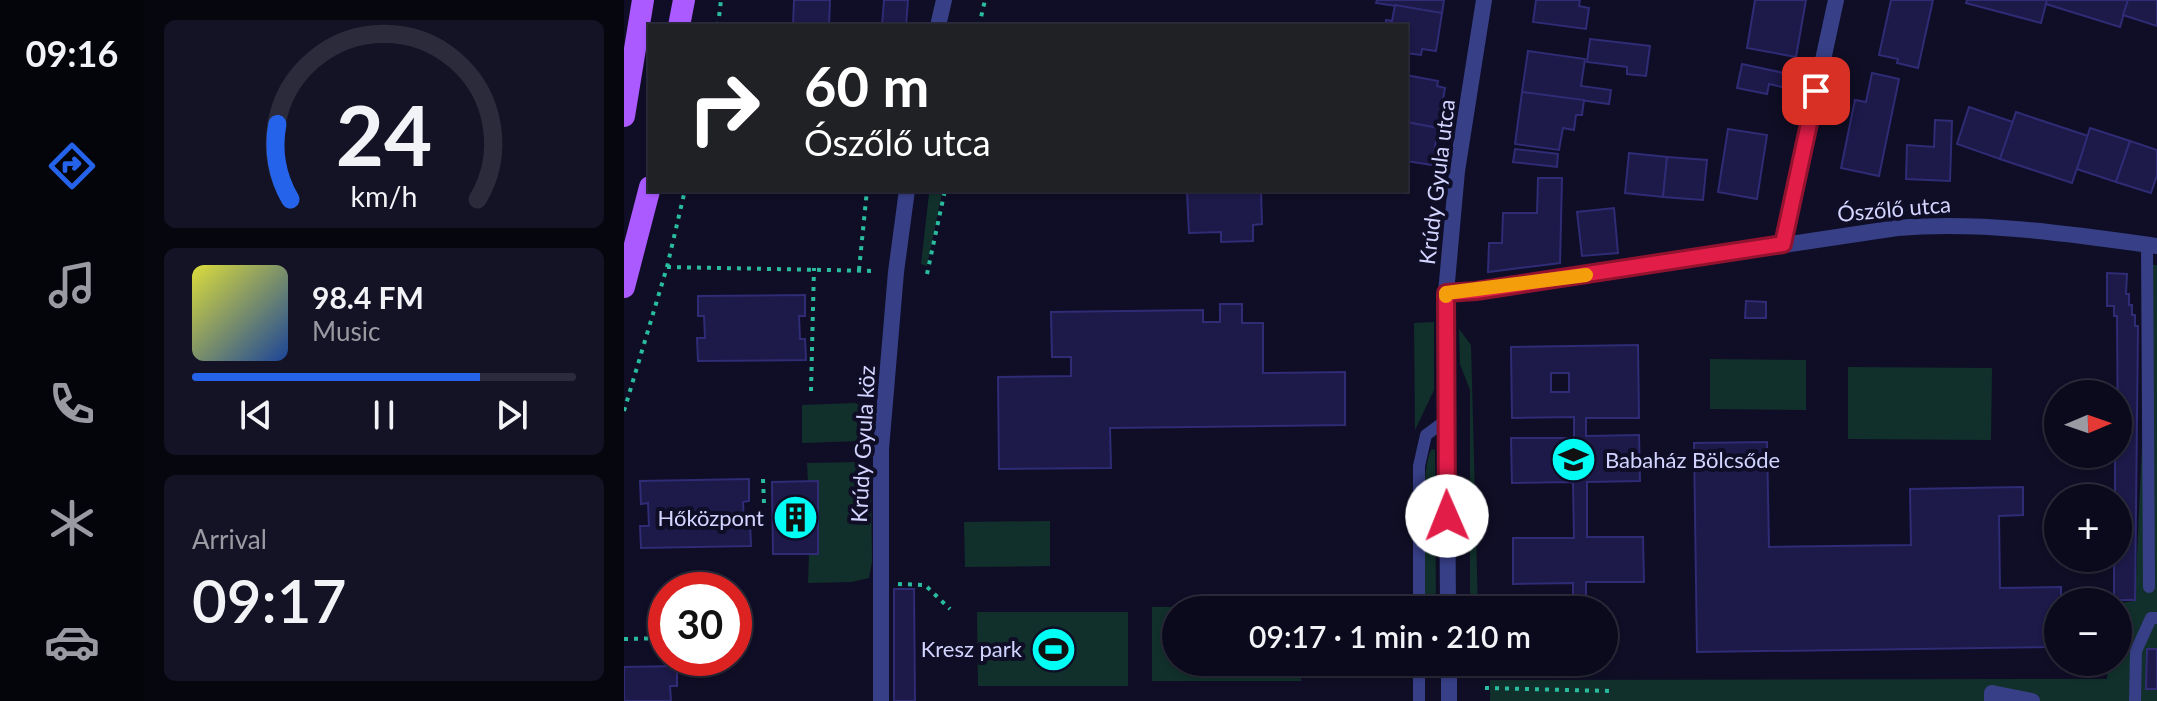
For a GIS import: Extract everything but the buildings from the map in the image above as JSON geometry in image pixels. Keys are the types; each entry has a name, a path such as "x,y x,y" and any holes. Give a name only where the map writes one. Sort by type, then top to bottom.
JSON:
{"main road":[{"path":"624,116 643,0"},
{"path":"679,24 684,0"},
{"path":"624,287 649,192"}],"street":[{"path":"938,24 944,0"},
{"name":"Krúdy Gyula utca","path":"1448,596 1446,293 1457,171 1484,0"},
{"path":"1783,244 1836,0"},
{"name":"Krúdy Gyula köz","path":"881,701 881,449 896,272 907,192"},
{"name":"Ószőlő utca","path":"1446,293 1943,224 2152,245"},
{"path":"1449,676 1449,701"},
{"path":"1992,701 1992,693 2032,701"}],"lane":[{"path":"2149,587 2154,537 2152,245"},
{"path":"1419,596 1419,466 1426,435 1445,421"},
{"path":"2135,701 2136,651 2151,618 2157,618"},
{"path":"1419,676 1419,701"}],"path":[{"path":"718,24 721,0"},
{"path":"979,24 985,0"},
{"path":"624,411 667,267 685,192"},
{"path":"859,270 867,192"},
{"path":"927,274 945,192"},
{"path":"667,267 896,272"},
{"path":"811,391 814,268"},
{"path":"763,479 764,504"},
{"path":"880,584 925,585 950,609"},
{"path":"624,639 648,638"},
{"path":"1485,688 1611,691"}],"green space":[{"path":"913,192 942,193 927,266 921,264 929,194"},
{"path":"2150,265 2157,265 2157,701 1490,701 1490,680 2107,679 2107,676 2132,676 2132,601 2135,601"},
{"path":"1434,322 1434,390 1415,430 1414,323"},
{"path":"1459,329 1471,345 1478,596 1470,596 1470,390 1460,364"},
{"path":"1710,359 1806,360 1806,410 1710,409"},
{"path":"1848,367 1992,368 1991,440 1848,439"},
{"path":"855,403 866,410 871,420 870,430 862,441 802,443 802,405"},
{"path":"1432,449 1435,450 1436,596 1425,596 1424,499"},
{"path":"858,462 871,472 872,562 869,578 852,582 808,583 809,554 818,553 818,482 808,481 807,463"},
{"path":"1050,521 1050,566 965,567 964,522"},
{"path":"1152,607 1162,607 1162,676 1301,676 1301,681 1152,681"},
{"name":"Kresz park","path":"977,612 1128,612 1128,686 978,686"}],"slow traffic":[{"path":"1446,296 1446,293 1586,275"}],"place":[{"name":"Babaház Bölcsőde","path":"1574,460"},
{"name":"Hőközpont","path":"795,518"},
{"name":"Kresz park","path":"1053,649"}],"route":[{"path":"1447,516 1446,293 1783,244 1816,91"}]}
